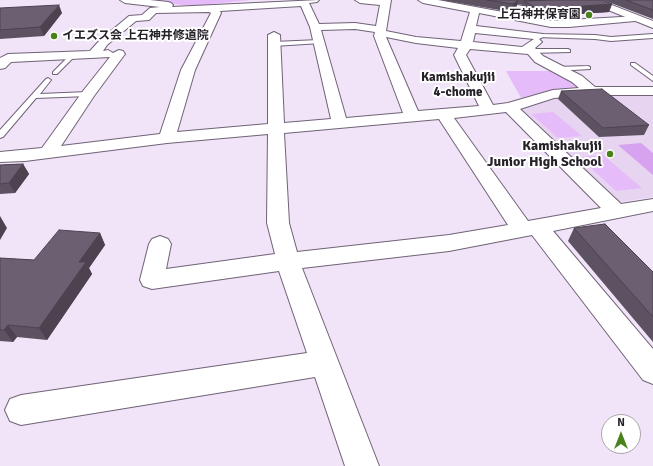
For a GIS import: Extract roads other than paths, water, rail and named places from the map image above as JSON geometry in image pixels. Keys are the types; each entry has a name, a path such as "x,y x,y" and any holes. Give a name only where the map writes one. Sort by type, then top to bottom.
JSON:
{"street":[{"path":"125,0 142,3 212,9 216,13 188,70 167,138"},
{"path":"93,55 103,43 133,18 145,18 149,10 212,9 298,4 299,1 314,0"},
{"path":"360,0 386,2 380,36 413,117"},
{"path":"423,0 550,24 569,24 635,18"},
{"path":"299,1 305,4 315,27 340,123"},
{"path":"593,2 653,25"},
{"path":"475,10 466,45 460,54 488,110"},
{"path":"550,24 538,30 539,40 528,46 530,51 539,59 577,79 592,91"},
{"path":"315,27 355,26 416,40 530,51"},
{"path":"470,29 539,36"},
{"path":"274,39 278,223 288,261 362,466"},
{"path":"0,65 8,58 119,54 88,94 48,153"},
{"path":"0,158 167,138 488,110 510,107 553,94 592,91 653,91"},
{"path":"510,107 617,212"},
{"path":"444,114 530,229 653,371"},
{"path":"160,244 152,280 288,261 449,243 653,205"},
{"path":"21,410 325,363"}],"lane":[{"path":"506,0 516,6 527,8 543,7"},
{"path":"618,32 628,37"},
{"path":"539,36 595,37 611,39 653,36"},
{"path":"274,39 319,42"},
{"path":"530,51 568,51"},
{"path":"55,73 72,56"},
{"path":"633,64 653,79"},
{"path":"556,69 588,68"},
{"path":"0,136 48,80"},
{"path":"34,96 88,94"}],"place":[{"name":"上石神井保育園","path":"589,15"},
{"name":"イエズス会 上石神井修道院","path":"54,36"},
{"name":"Kamishakujii Junior High School","path":"610,154"}],"district":[{"name":"Kamishakujii 4-chome","path":"458,86"}]}
